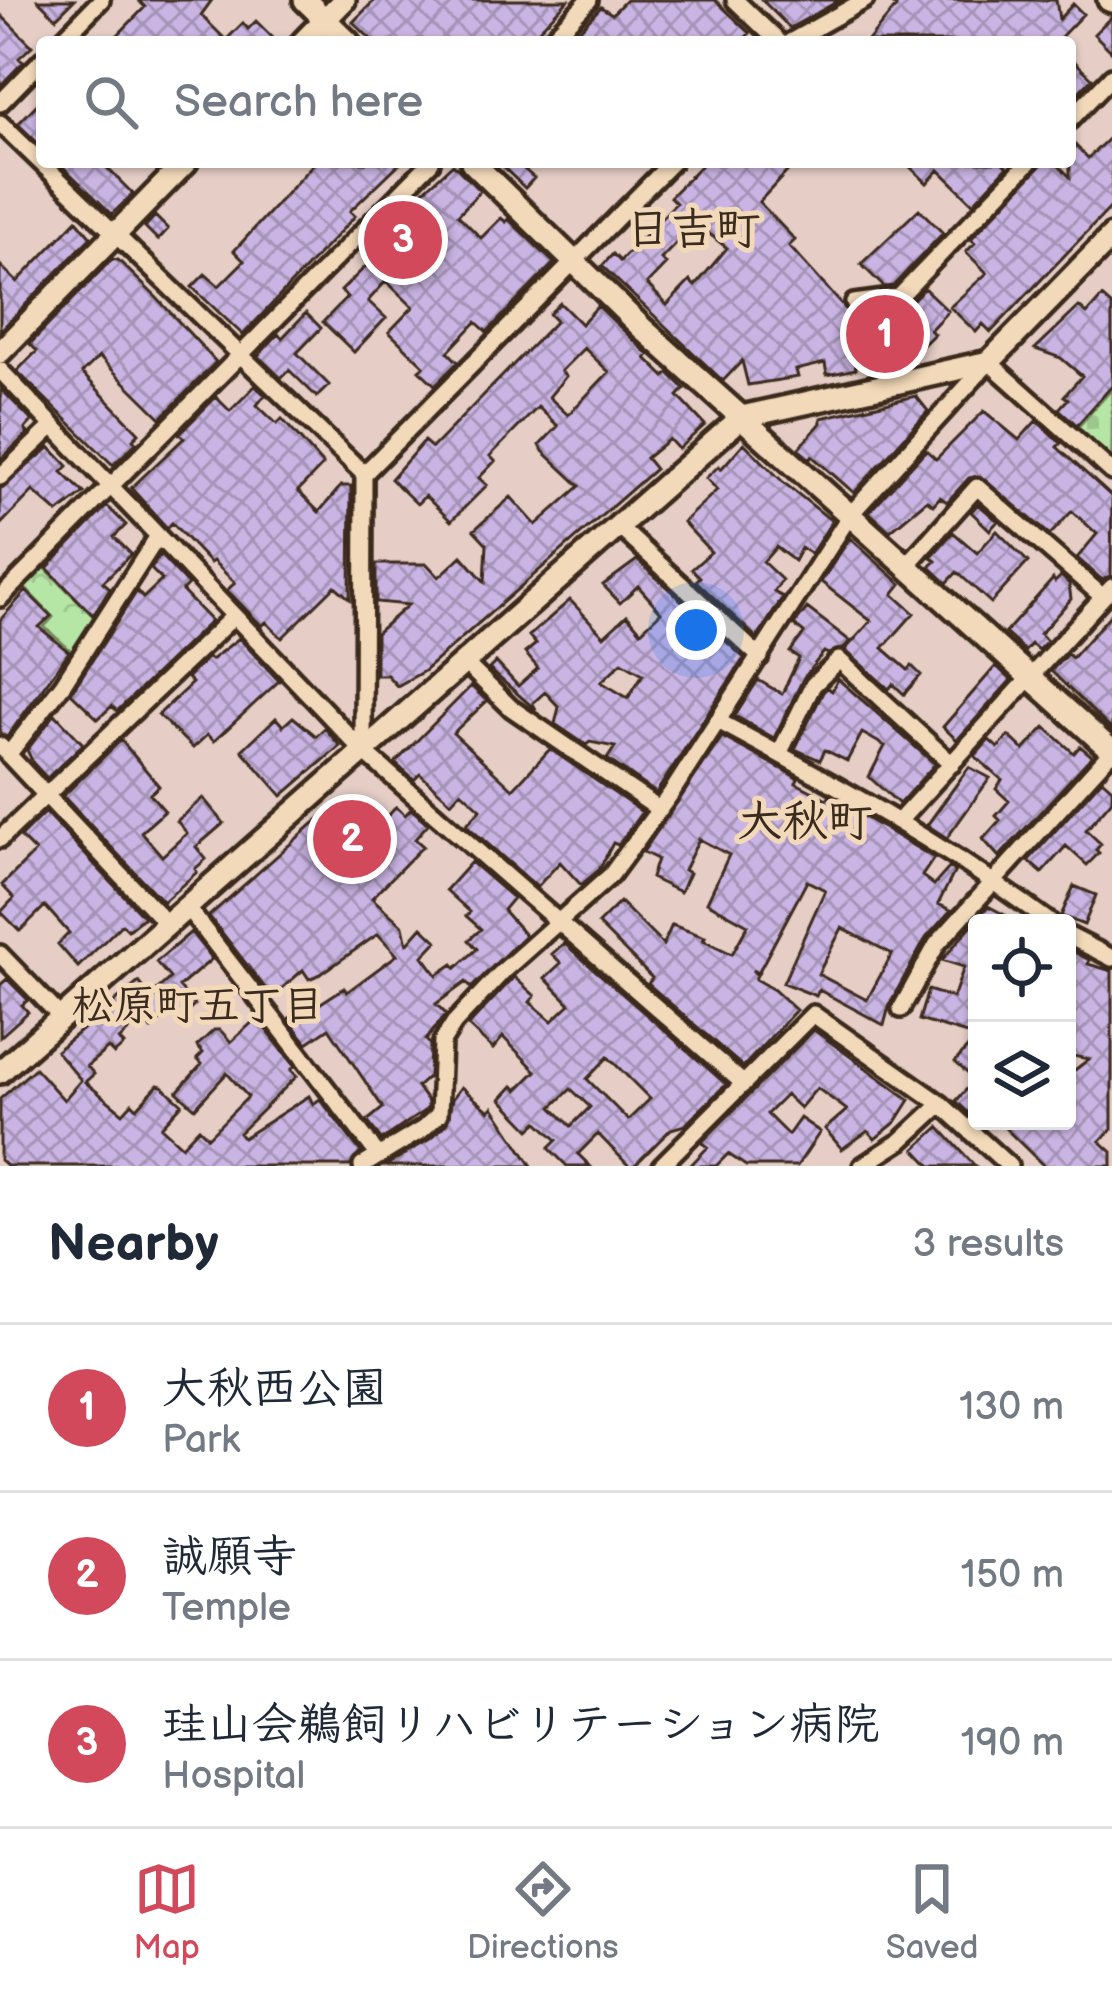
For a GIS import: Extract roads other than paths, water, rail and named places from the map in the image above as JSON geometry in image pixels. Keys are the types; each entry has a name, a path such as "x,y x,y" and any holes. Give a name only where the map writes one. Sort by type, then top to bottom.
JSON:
{"street":[{"path":"66,36 101,0"},
{"path":"305,0 342,36"},
{"path":"309,36 344,0"},
{"path":"554,36 589,0"},
{"path":"735,0 772,36"},
{"path":"801,36 865,0"},
{"path":"0,104 36,66"},
{"path":"1076,114 1112,76"},
{"path":"0,123 36,158"},
{"path":"47,168 364,474"},
{"path":"0,352 180,168"},
{"path":"0,598 425,168"},
{"path":"478,168 742,417 1112,751 938,944 902,1009"},
{"path":"363,752 364,474 666,168"},
{"path":"854,303 899,297 1023,168"},
{"path":"362,1166 439,1114 442,1042 454,1023 557,920 611,875 660,810 850,515 1112,236"},
{"path":"0,1072 742,417 989,362"},
{"path":"989,362 1112,472"},
{"path":"0,370 363,752 744,1084"},
{"path":"0,477 53,426"},
{"path":"900,820 1108,592 977,487 907,565"},
{"path":"618,526 760,657"},
{"path":"158,536 64,684 4,751 166,923"},
{"path":"0,839 234,616"},
{"path":"779,754 813,685 839,660 952,764"},
{"path":"464,662 511,708 660,810"},
{"path":"718,721 900,820 1039,914"},
{"path":"186,906 379,1156"},
{"path":"1076,939 1112,958"},
{"path":"0,954 61,1018"},
{"path":"661,1166 813,1014 940,1104 1009,1166"},
{"path":"862,1166 901,1141 940,1104"}],"place":[{"name":"珪山会鵜飼リハビリテーション病院","path":"403,240"},
{"name":"大秋西公園","path":"885,334"},
{"name":"誠願寺","path":"352,839"}],"district":[{"name":"日吉町","path":"693,228"},
{"name":"大秋町","path":"805,820"},
{"name":"松原町五丁目","path":"198,1004"}]}
